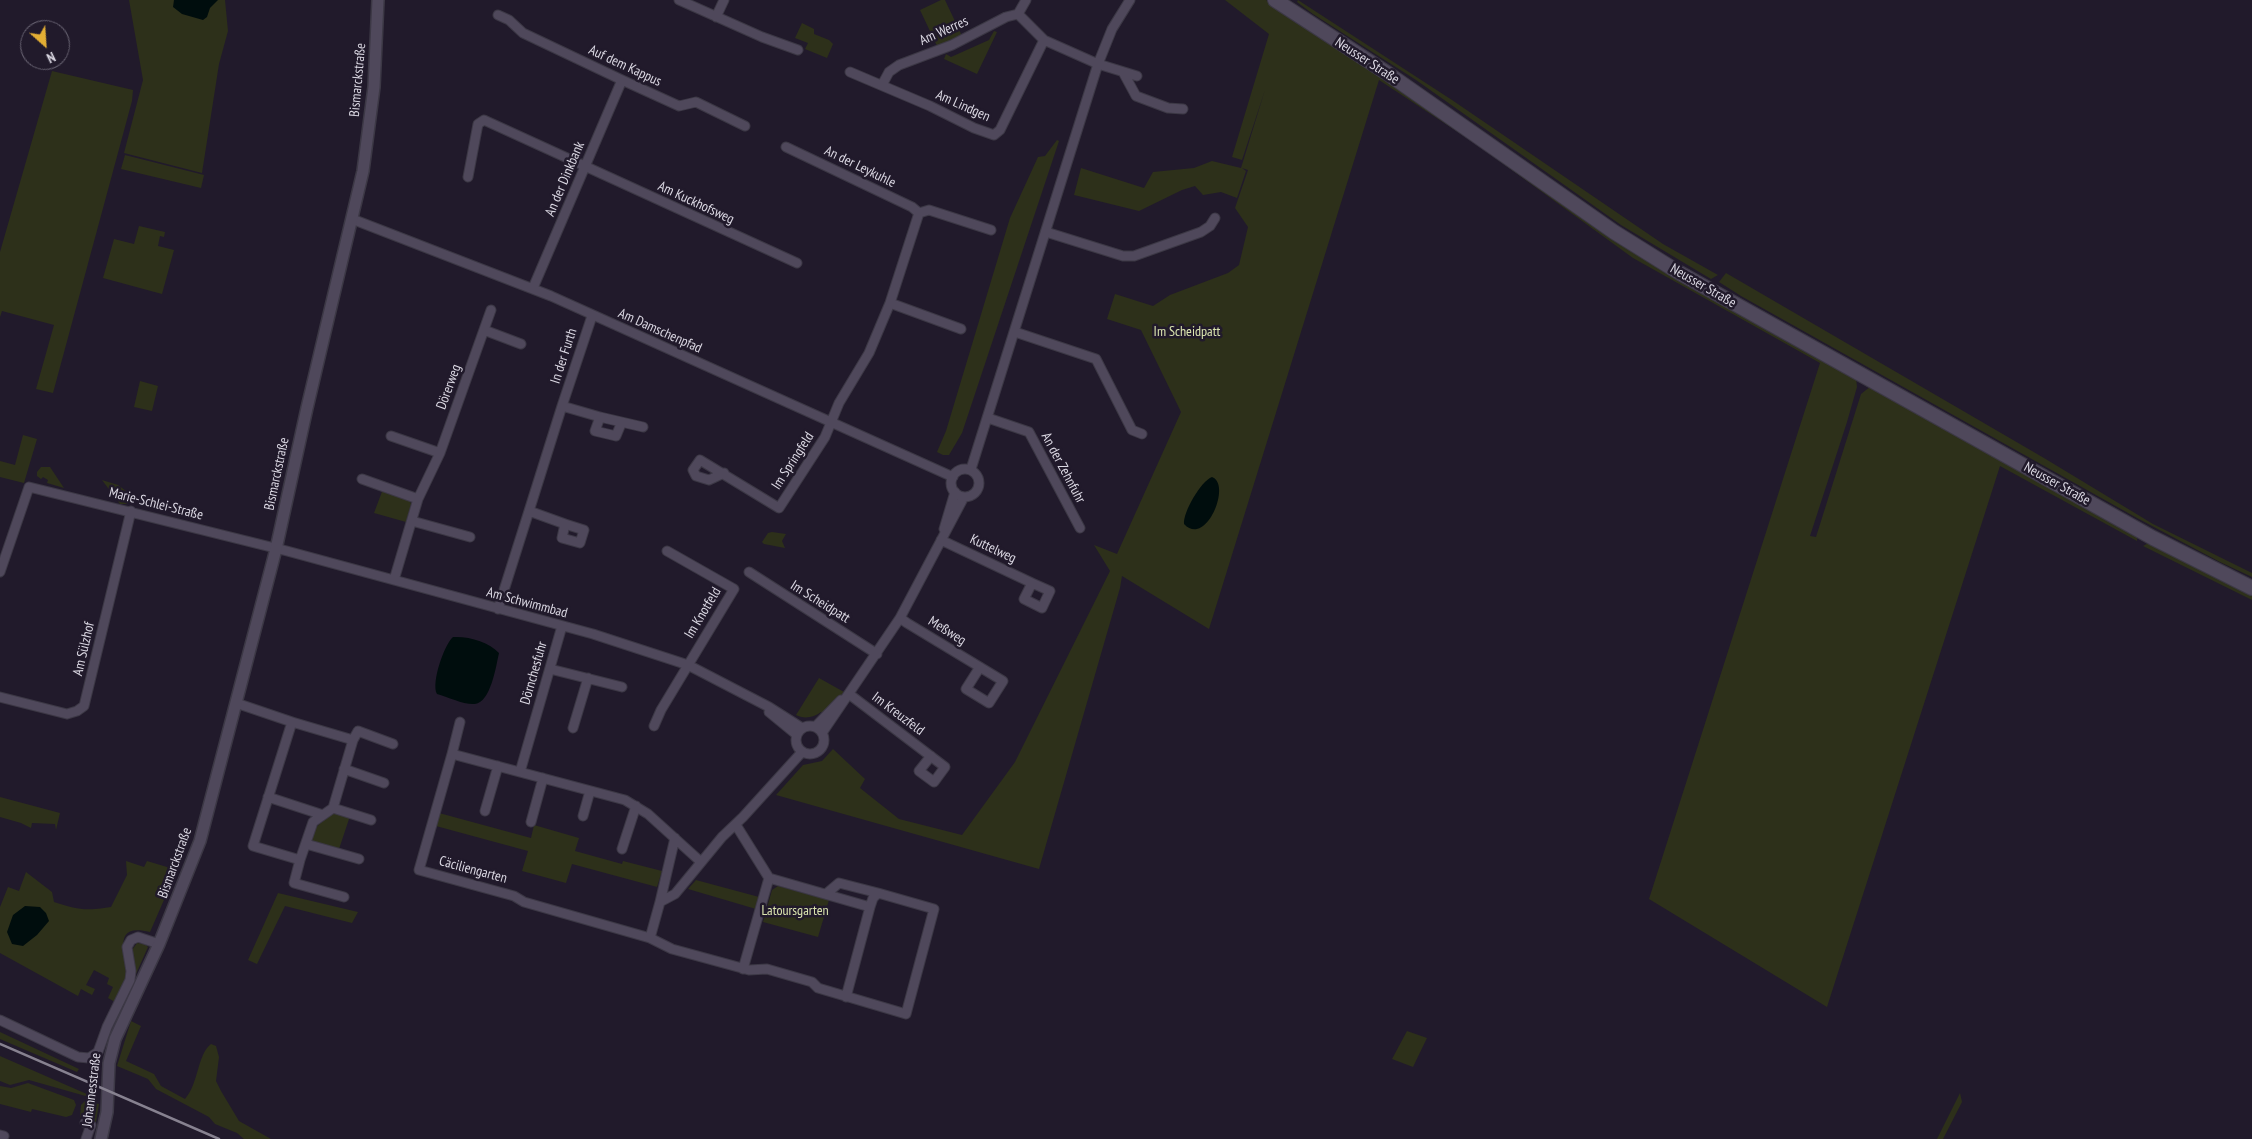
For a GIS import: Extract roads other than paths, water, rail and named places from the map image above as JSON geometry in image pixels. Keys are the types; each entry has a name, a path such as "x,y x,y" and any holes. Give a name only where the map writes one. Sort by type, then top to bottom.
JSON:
{"main road":[{"name":"Neusser Straße","path":"1275,0 1387,73 1647,254 2153,538 2252,588"}],"street":[{"name":"Bismarckstraße","path":"124,1017 159,944 200,841 276,549 352,219 369,135 374,87 378,0"},
{"path":"679,0 798,50"},
{"path":"716,17 724,0"},
{"path":"1026,0 1018,14 1044,40 1098,64 1136,76"},
{"path":"971,469 1098,64 1112,29 1130,0"},
{"name":"Am Werres","path":"882,85 889,72 899,65 952,45 1006,17 1018,14"},
{"name":"Auf dem Kappus","path":"498,15 509,20 523,34 679,106 696,102 745,126"},
{"name":"Am Lindgen","path":"850,72 974,128 994,135 1000,130 1044,40"},
{"path":"1123,72 1136,96 1168,108 1183,109"},
{"name":"An der Dinkbank","path":"532,288 622,80"},
{"name":"Am Kuckhofsweg","path":"468,176 478,124 484,120 796,263"},
{"name":"An der Leykuhle","path":"786,148 912,207 919,214"},
{"path":"831,423 839,403 869,353 890,303 919,214 929,210 991,230"},
{"path":"1046,232 1123,256 1134,256 1201,232 1210,226 1215,218"},
{"name":"Am Damschenpfad","path":"352,219 532,288 952,477"},
{"path":"890,303 961,329"},
{"name":"Dörerweg","path":"394,580 418,499 440,452 491,310"},
{"name":"In der Furth","path":"498,610 541,470 592,316"},
{"path":"484,330 521,344"},
{"path":"1015,332 1096,359 1132,430 1142,434"},
{"name":"In der Furth","path":"562,406 621,424 643,427"},
{"path":"600,418 595,431 616,436 621,424"},
{"name":"An der Zehnfuhr","path":"988,418 1029,432 1080,528"},
{"name":"Im Springfeld","path":"724,473 779,508 825,437 831,423"},
{"path":"391,436 440,452"},
{"path":"971,469 978,475 980,484 972,495 964,497 955,492 951,485 952,477 958,470 971,469"},
{"path":"362,479 418,499"},
{"name":"Marie-Schlei-Straße","path":"0,572 29,487 131,511 276,549"},
{"path":"943,537 955,492"},
{"path":"818,730 824,742 820,751 811,754 802,752 796,744 799,732 818,730 849,694 900,618 964,497"},
{"name":"Am Sülzhof","path":"0,696 67,714 77,711 84,706 131,511"},
{"path":"529,511 565,524"},
{"path":"412,522 470,537"},
{"name":"Kuttelweg","path":"943,537 1032,582"},
{"name":"Am Schwimmbad","path":"276,549 593,634 688,665 762,704 799,732"},
{"name":"Im Knotfeld","path":"666,551 734,589 688,665"},
{"name":"Im Scheidpatt","path":"748,572 877,654"},
{"name":"Meßweg","path":"900,618 980,667"},
{"name":"Dörnchesfuhr","path":"520,772 562,626"},
{"path":"654,726 688,665"},
{"path":"550,669 622,687"},
{"path":"573,728 588,678"},
{"name":"Im Kreuzfeld","path":"849,694 931,756"},
{"path":"236,702 292,722 353,740"},
{"path":"292,722 253,846 300,860"},
{"path":"460,722 452,754 625,800 636,806 676,838 701,862"},
{"path":"344,897 294,883 300,860 313,822 333,808 353,740 358,731 393,744"},
{"path":"660,902 675,894 701,862 802,752"},
{"name":"Cäciliengarten","path":"452,754 419,870 514,896 524,902 650,938"},
{"path":"485,811 498,766"},
{"path":"344,769 384,783"},
{"path":"531,822 543,778"},
{"path":"583,816 590,791"},
{"path":"268,797 323,815"},
{"path":"622,849 636,806"},
{"path":"333,808 371,820"},
{"path":"736,825 768,878 870,907"},
{"path":"676,838 650,938 672,949 743,969 767,969 812,982 818,988 906,1014 934,909 839,883 826,894"},
{"path":"306,844 359,859"},
{"path":"743,969 768,878"},
{"path":"846,997 872,898 878,893"},
{"path":"0,1020 78,1057 94,1057 98,1052 107,1027 130,980 131,971 127,946 131,940 138,937 159,944"},
{"name":"Johannesstraße","path":"101,1139 107,1108 110,1058 124,1017"},
{"name":"Johannesstraße","path":"85,1123 91,1125 86,1139"}],"railway":[{"path":"0,1044 219,1139"}],"park label":[{"name":"Latoursgarten","path":"795,911"}]}
